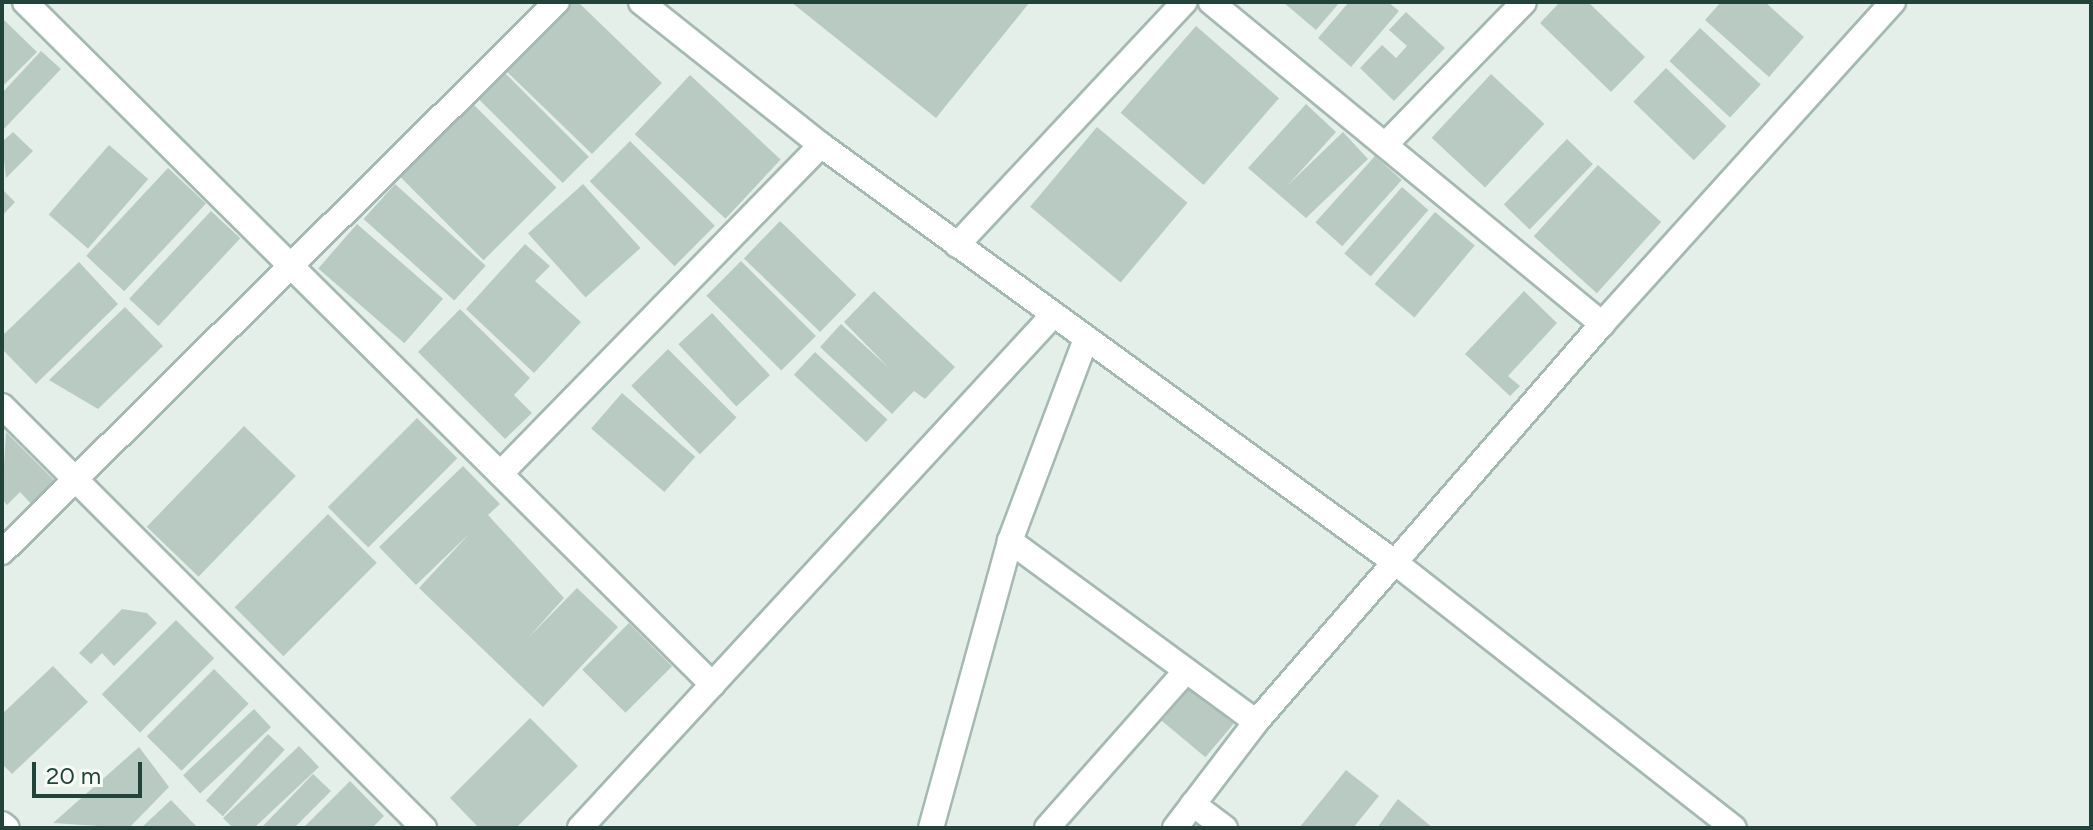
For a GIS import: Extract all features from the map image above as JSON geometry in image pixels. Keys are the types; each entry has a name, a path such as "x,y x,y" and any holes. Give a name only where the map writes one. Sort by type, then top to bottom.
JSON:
{"street":[{"path":"25,2 287,267 501,473 713,685"},
{"path":"2,552 557,2"},
{"path":"641,2 821,145 1397,564 1734,828"},
{"path":"957,245 1184,2"},
{"path":"1211,2 1602,324"},
{"path":"1385,145 1524,2"},
{"path":"1175,828 1256,722 1397,564 1602,324 1893,2"},
{"path":"501,473 821,145"},
{"path":"580,828 1053,315"},
{"path":"931,828 1010,541 1086,339"},
{"path":"2,406 424,828"},
{"path":"1010,541 1256,722"},
{"path":"1047,828 1186,671"},
{"path":"1193,804 1225,828"},
{"path":"2,824 7,828"}],"building":[{"path":"568,2 578,2 662,83 592,154 503,68"},
{"path":"791,2 1030,2 936,118"},
{"path":"1283,2 1340,2 1316,30"},
{"path":"1349,2 1388,2 1399,11 1351,67 1318,38"},
{"path":"1560,2 1588,2 1645,57 1611,92 1540,23"},
{"path":"1721,2 1765,2 1804,37 1769,77 1705,20"},
{"path":"1406,12 1445,48 1394,101 1360,68 1382,45 1396,58 1407,46 1389,30"},
{"path":"2,18 37,52 2,87"},
{"path":"1196,26 1279,98 1204,185 1121,113"},
{"path":"1700,28 1761,85 1730,118 1669,61"},
{"path":"41,51 61,69 2,131 2,93"},
{"path":"1666,68 1726,126 1694,160 1633,102"},
{"path":"504,72 589,157 563,183 478,98"},
{"path":"1491,74 1544,124 1485,187 1432,138"},
{"path":"690,75 781,160 725,219 635,134"},
{"path":"473,104 556,187 484,260 400,177"},
{"path":"1306,104 1336,132 1288,185 1343,132 1368,159 1306,218 1248,168"},
{"path":"1097,127 1187,203 1121,283 1030,207"},
{"path":"13,132 33,151 6,178 2,142"},
{"path":"1567,139 1593,164 1530,229 1504,204"},
{"path":"630,141 715,226 675,266 590,181"},
{"path":"109,145 148,179 88,249 49,214"},
{"path":"1375,156 1402,180 1342,246 1315,222"},
{"path":"1598,165 1661,222 1597,293 1534,236"},
{"path":"168,168 206,203 124,291 86,256"},
{"path":"395,184 486,266 454,301 364,219"},
{"path":"583,184 641,248 586,297 528,234"},
{"path":"1402,187 1428,210 1371,276 1344,253"},
{"path":"2,189 15,202 2,216"},
{"path":"211,211 240,238 158,326 129,299"},
{"path":"1435,212 1475,245 1414,317 1375,284"},
{"path":"780,221 856,295 820,332 744,258"},
{"path":"357,224 443,299 404,343 318,269"},
{"path":"525,244 550,266 535,281 581,322 534,373 466,309"},
{"path":"741,261 816,336 781,371 706,296"},
{"path":"79,262 118,304 36,384 2,349 2,336"},
{"path":"874,291 955,367 925,399 914,391 892,414 820,347 841,324 889,368 844,322"},
{"path":"1524,291 1557,323 1508,376 1520,386 1510,396 1465,354"},
{"path":"125,307 163,346 98,409 49,380"},
{"path":"460,309 530,378 514,395 532,413 505,439 418,352"},
{"path":"712,313 770,375 736,407 678,344"},
{"path":"668,349 737,418 700,454 631,386"},
{"path":"815,352 887,420 866,442 794,375"},
{"path":"622,393 695,457 664,492 591,428"},
{"path":"417,418 457,458 368,547 328,507"},
{"path":"244,426 296,476 199,577 147,527"},
{"path":"6,432 58,484 34,507 20,492 7,505 2,499"},
{"path":"463,466 500,504 488,515 564,598 527,639 577,588 618,627 543,707 419,588 469,534 416,585 379,547"},
{"path":"328,514 377,563 283,656 235,607"},
{"path":"122,609 147,613 157,623 114,666 102,653 91,664 79,653"},
{"path":"176,620 214,658 140,732 102,694"},
{"path":"629,623 672,666 625,713 582,670"},
{"path":"53,666 88,702 12,774 2,764 2,714"},
{"path":"214,669 249,704 181,771 147,736"},
{"path":"1190,687 1234,724 1205,757 1162,721"},
{"path":"254,709 271,727 200,793 183,775"},
{"path":"530,718 578,766 516,828 479,828 450,798"},
{"path":"268,734 285,750 223,816 206,801"},
{"path":"299,746 319,767 254,828 233,828 223,818"},
{"path":"139,747 169,787 129,828 53,823"},
{"path":"1346,770 1379,796 1353,828 1299,828"},
{"path":"313,774 331,791 294,828 261,828"},
{"path":"350,781 384,816 372,828 303,828"},
{"path":"1398,799 1433,828 1377,828"},
{"path":"171,800 198,828 141,828"}]}
